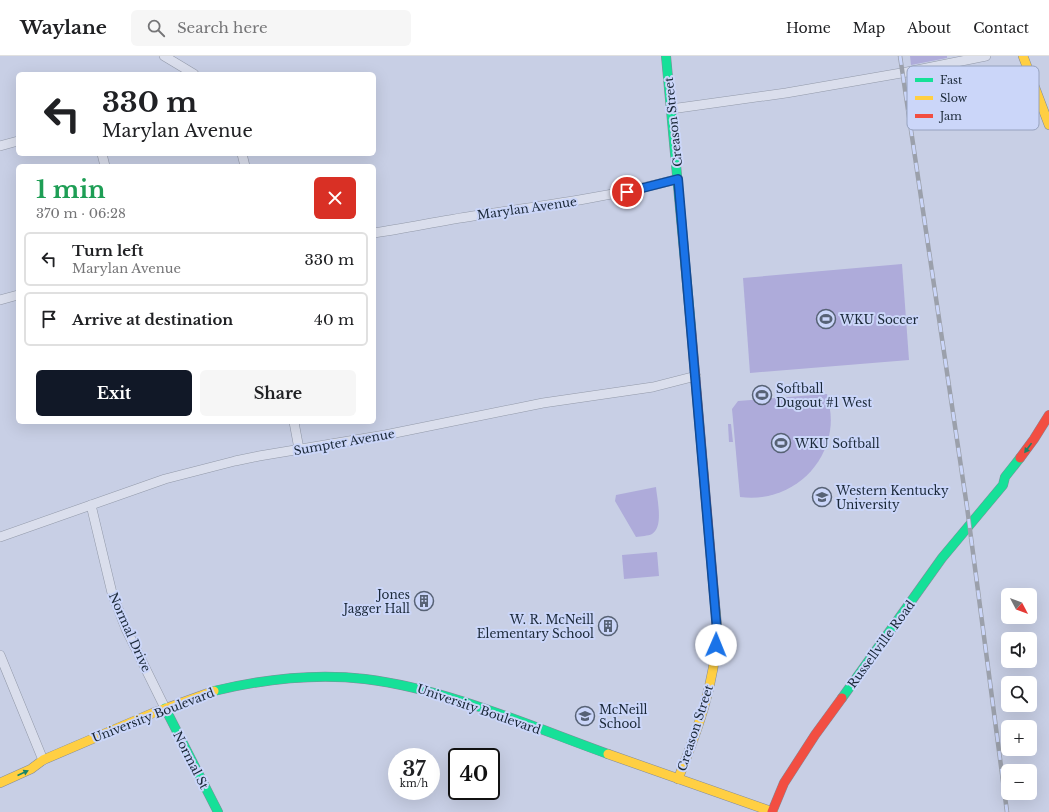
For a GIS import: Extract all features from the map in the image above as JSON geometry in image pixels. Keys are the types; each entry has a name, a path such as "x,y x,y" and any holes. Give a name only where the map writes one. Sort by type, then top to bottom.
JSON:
{"main road":[{"name":"Creason Street","path":"666,56 696,376 717,631 715,658 708,693 689,753 678,780"},
{"path":"1023,56 1027,66"},
{"path":"1039,98 1049,125"},
{"name":"Russellville Road","path":"772,812 784,783 816,735 942,558 1002,485 1005,477 1028,447 1049,415"},
{"name":"Russellville Road","path":"1002,485 1010,482 1035,453"},
{"name":"University Boulevard","path":"0,783 31,769 43,760 165,708 211,692 260,681 312,677 341,677 375,680 417,688 452,698 678,780 772,812"},
{"name":"Normal St","path":"165,708 218,812"},
{"name":"University Boulevard","path":"0,774 27,762 43,760"}],"street":[{"path":"164,56 191,72"},
{"path":"937,66 986,56"},
{"path":"671,109 775,94 907,71"},
{"path":"0,146 16,142"},
{"name":"Marylan Avenue","path":"376,233 471,216 576,201 640,189 678,179"},
{"path":"0,300 16,296"},
{"name":"Sumpter Avenue","path":"0,537 181,475 259,456 377,437 543,403 653,387 696,376"},
{"path":"294,424 299,449"},
{"name":"Normal Drive","path":"91,505 108,581 114,599 129,635 165,708"},
{"path":"0,655 43,760"}],"shaded area":[{"path":"910,56 947,56 947,58 911,65"},
{"name":"WKU Soccer","path":"902,264 909,360 750,373 743,278"},
{"name":"Softball Dugout #1 West","path":"771,392 772,396 753,398 753,394"},
{"name":"WKU Softball","path":"827,394 831,421 830,431 826,446 819,460 810,472 786,490 756,498 740,497 732,409 738,401"},
{"path":"728,424 731,424 733,442 729,442"},
{"path":"656,487 659,519 656,530 652,534 636,537 615,501 616,495"},
{"path":"657,552 659,576 624,579 622,555"}],"railway":[{"path":"900,56 907,103"},
{"path":"911,130 967,507 1007,812"}],"traffic: fast":[{"path":"666,56 691,327"},
{"path":"842,698 942,558 1003,485 1005,477 1020,458"},
{"path":"214,691 252,683 289,678 346,677 365,679 427,691 457,700 608,754"},
{"path":"165,708 218,812"}],"traffic: slow":[{"path":"1023,56 1027,66"},
{"path":"1039,98 1049,125"},
{"path":"678,779 692,744 709,689 716,651 717,622 715,605"},
{"path":"0,783 31,769 43,760 153,713 214,691"},
{"path":"608,754 773,812"}],"traffic: jam":[{"path":"691,327 715,605"},
{"path":"1020,458 1049,415"},
{"path":"772,812 784,783 815,735 842,698"}],"place":[{"name":"WKU Soccer","path":"826,319"},
{"name":"Softball Dugout #1 West","path":"762,395"},
{"name":"WKU Softball","path":"781,443"},
{"name":"Western Kentucky University","path":"822,497"},
{"name":"Jones Jagger Hall","path":"424,601"},
{"name":"W. R. McNeill Elementary School","path":"608,626"},
{"name":"McNeill School","path":"585,716"}],"route":[{"path":"627,192 678,179 717,631 716,645"}]}
